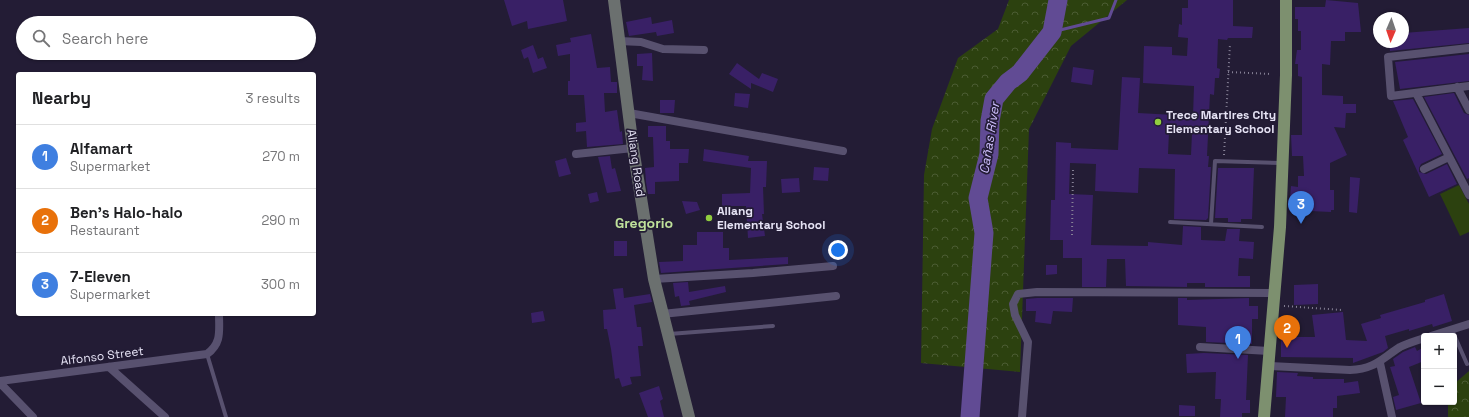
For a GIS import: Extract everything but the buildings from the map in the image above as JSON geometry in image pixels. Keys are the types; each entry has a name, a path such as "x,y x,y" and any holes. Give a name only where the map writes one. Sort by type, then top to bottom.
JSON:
{"main road":[{"path":"1264,417 1280,227 1286,75 1286,0"}],"street":[{"name":"Aliang Road","path":"614,0 633,148 654,279 689,417"},
{"path":"619,41 641,42 662,49 704,50"},
{"path":"1469,48 1388,57 1391,96 1469,86"},
{"path":"1457,87 1469,110"},
{"path":"1416,92 1469,195"},
{"path":"629,113 843,151"},
{"path":"576,154 633,148"},
{"path":"1424,169 1449,157"},
{"path":"654,279 833,266"},
{"path":"1022,417 1028,342 1015,315 1013,304 1018,294 1037,292 1274,293"},
{"path":"662,314 836,296"},
{"path":"207,354 215,348 219,334 219,316"},
{"path":"1442,333 1469,324"},
{"path":"1268,366 1350,370 1369,368 1380,363 1402,346 1421,339"},
{"path":"1200,347 1269,351"},
{"name":"Alfonso Street","path":"0,382 207,354"},
{"path":"1380,363 1392,417"},
{"path":"109,367 165,417"},
{"path":"0,382 33,417"}],"lane":[{"path":"1211,224 1215,161 1282,163"},
{"path":"1170,222 1262,227"},
{"path":"667,334 774,326"},
{"path":"1452,330 1467,364"},
{"path":"207,354 226,417"}],"path":[{"path":"1224,162 1230,44"},
{"path":"1228,72 1271,74"},
{"path":"1072,235 1073,169"},
{"path":"1273,306 1342,310"}],"green space":[{"path":"1009,0 1127,0 1071,46 1029,129 1020,372 921,363 924,175 932,129 958,58 998,29"},
{"path":"1459,185 1469,204 1469,232 1460,236 1440,194"},
{"path":"1469,371 1469,417 1448,417 1448,405 1457,405 1457,381"}],"waterway":[{"name":"Cañas River","path":"970,417 984,233 978,198 989,154 990,121 994,99 1008,82 1020,73 1052,32 1058,0"},
{"path":"1052,32 1109,18 1116,0"}],"place":[{"name":"Trece Martires City Elementary School","path":"1158,122"},
{"name":"Aliang Elementary School","path":"709,218"},
{"name":"7-Eleven","path":"1301,224"},
{"name":"Ben's Halo-halo","path":"1287,348"},
{"name":"Alfamart","path":"1238,359"}],"district":[{"name":"Gregorio","path":"644,223"}]}
